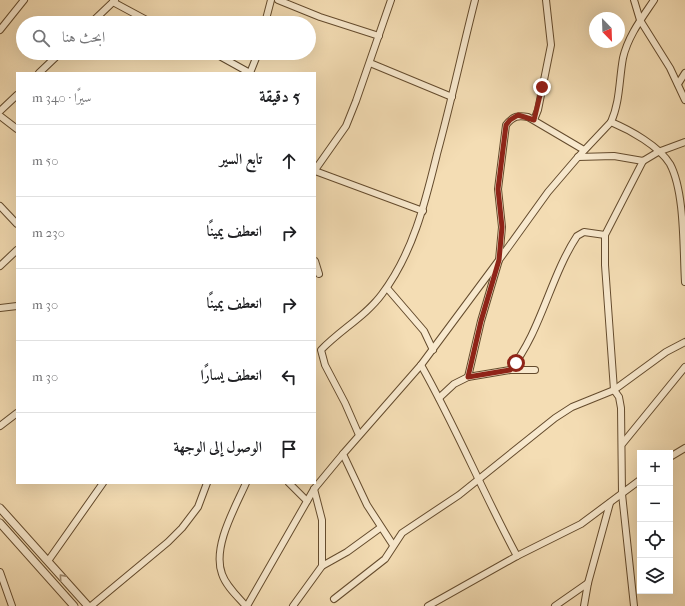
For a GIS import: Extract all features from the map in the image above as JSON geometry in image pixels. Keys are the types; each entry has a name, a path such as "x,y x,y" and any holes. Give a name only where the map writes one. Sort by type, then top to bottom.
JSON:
{"street":[{"path":"0,30 24,0"},
{"path":"267,16 271,0"},
{"path":"278,0 320,17 379,36"},
{"path":"316,170 346,126 370,63 391,0"},
{"path":"321,350 366,311 386,288 405,256 423,211 475,0"},
{"path":"534,120 538,110 551,45 546,0"},
{"path":"634,0 640,20 678,84 685,100"},
{"path":"246,484 226,532 219,558 225,581 246,606 314,489 359,435 421,365 536,208 584,150 611,122 617,109 624,56 640,20 654,0"},
{"path":"98,16 114,1 140,16"},
{"path":"41,72 53,60"},
{"path":"227,60 248,72"},
{"path":"250,72 255,60"},
{"path":"370,63 452,96"},
{"path":"678,84 685,73"},
{"path":"0,111 16,96"},
{"path":"468,377 481,321 499,260 502,227 498,189 506,125 510,120 518,115 534,120 584,150"},
{"path":"0,116 16,128"},
{"path":"611,122 628,129 658,152 673,170 680,194 685,282"},
{"path":"634,606 622,494 623,443 621,408 619,397 614,390 605,265 606,235 643,161 658,152 685,142"},
{"path":"578,157 614,156 643,161"},
{"path":"316,171 423,211"},
{"path":"0,206 16,223"},
{"path":"510,370 523,352 577,236 584,232 606,235"},
{"path":"0,266 16,251"},
{"path":"316,264 319,274"},
{"path":"386,288 424,331 433,350"},
{"path":"0,308 16,306"},
{"path":"334,599 385,559 402,533 459,495 559,415 582,402 614,390 666,352 685,342"},
{"path":"316,347 321,350 325,365 345,403 359,435"},
{"path":"421,365 439,398 478,480 517,556"},
{"path":"623,443 685,367"},
{"path":"439,398 454,384 468,377 510,370 535,370"},
{"path":"0,426 16,414"},
{"path":"673,455 685,448"},
{"path":"343,454 349,470 380,528 393,545"},
{"path":"428,606 517,556 581,524 637,482"},
{"path":"48,561 102,484"},
{"path":"91,606 168,542 182,528 198,508 207,484"},
{"path":"290,484 307,501"},
{"path":"314,489 322,520 322,566"},
{"path":"584,606 588,583 610,503"},
{"path":"0,508 88,606"},
{"path":"0,523 74,606"},
{"path":"293,606 322,566 347,552 380,528"},
{"path":"0,572 12,606"},
{"path":"554,606 588,583"}],"route":[{"path":"516,363 510,370 468,377 481,321 499,260 502,241 498,189 506,125 510,120 518,115 534,120 538,110 542,87"}]}
